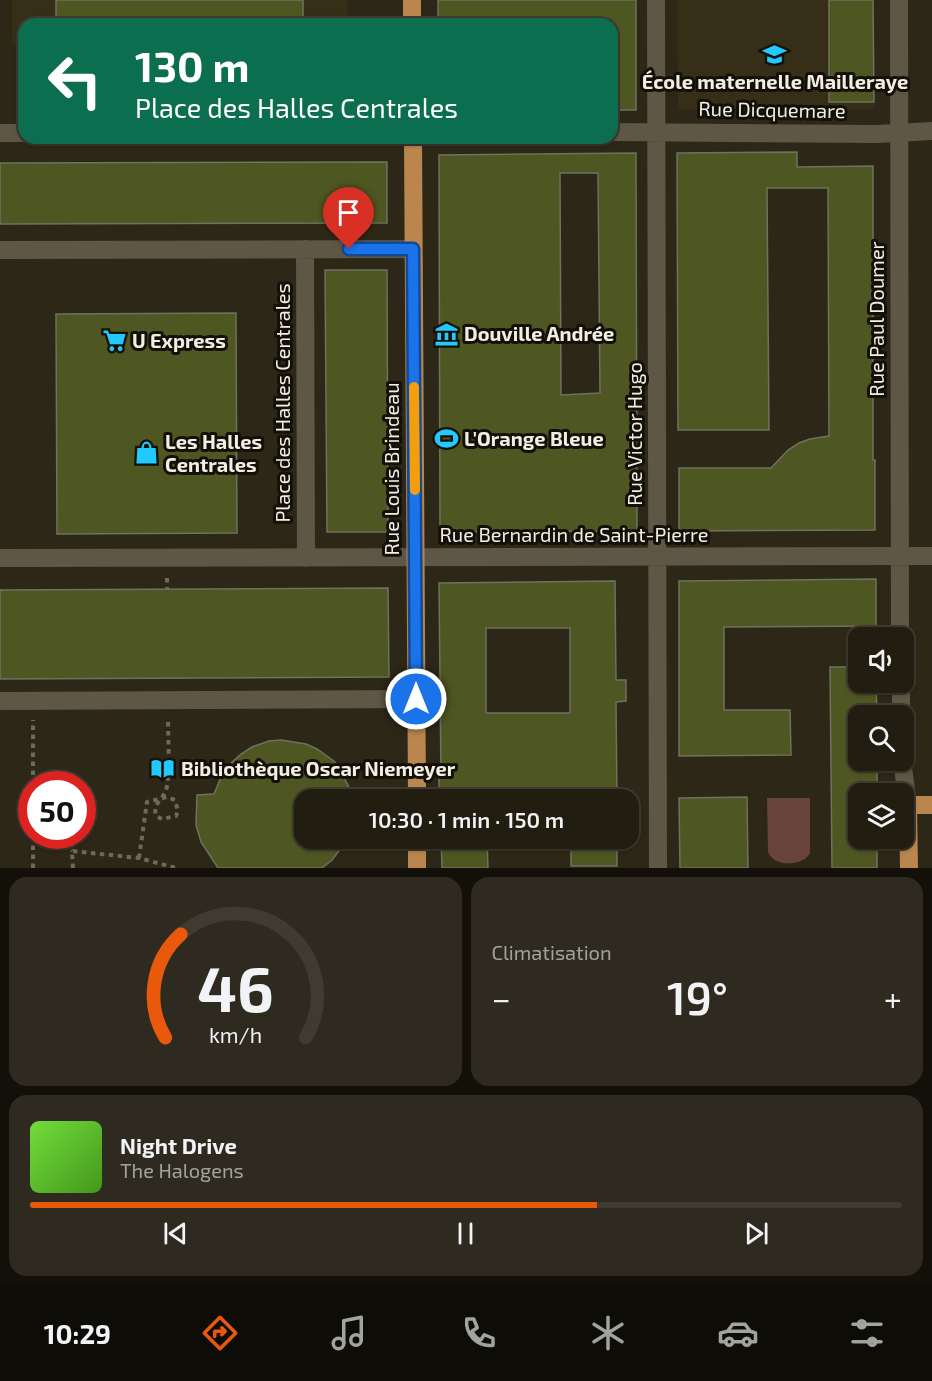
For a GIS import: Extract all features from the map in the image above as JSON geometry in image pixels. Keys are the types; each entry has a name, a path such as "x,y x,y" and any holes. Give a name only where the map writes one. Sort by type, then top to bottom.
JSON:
{"main road":[{"path":"412,0 412,18"},
{"name":"Rue Louis Brindeau","path":"412,144 417,789"},
{"path":"914,805 932,805"},
{"path":"417,849 417,868"},
{"path":"909,849 909,868"}],"street":[{"name":"Rue Victor Hugo","path":"656,0 658,868"},
{"name":"Rue Paul Doumer","path":"899,0 900,627"},
{"name":"Rue Dicquemare","path":"618,132 818,134 932,131"},
{"path":"0,133 18,133"},
{"name":"Place des Halles Centrales","path":"305,249 306,558"},
{"path":"0,250 413,249"},
{"name":"Rue Bernardin de Saint-Pierre","path":"0,558 932,556"},
{"path":"0,701 416,699"}],"path":[{"path":"139,858 147,802 157,800 167,797 175,800 178,811 176,816 162,819 156,816 154,809 156,804 162,796 167,789 168,699"},
{"path":"33,701 33,771"},
{"path":"33,849 33,868"},
{"path":"73,868 72,851 139,858 176,868"}],"shaded area":[{"path":"12,0 347,0 347,18 18,18 18,43 12,43"},
{"name":"École maternelle Mailleraye","path":"677,0 873,0 874,109 678,110"},
{"path":"767,798 810,798 810,853 802,861 782,863 776,861 768,852"}],"building":[{"path":"56,0 303,0 303,18 56,18"},
{"path":"438,0 636,0 636,110 618,110 618,18 438,18"},
{"path":"829,0 873,0 874,102 829,102"},
{"path":"797,152 797,167 873,166 875,530 679,531 679,468 771,468 788,450 799,443 829,436 828,188 767,188 769,430 678,430 677,153"},
{"path":"636,153 637,531 440,532 439,155","holes":["560,173 598,173 600,393 561,395"]},
{"path":"387,162 387,223 0,224 0,163"},
{"path":"325,270 387,270 388,532 327,532"},
{"name":"Les Halles Centrales","path":"236,313 237,533 57,534 56,314"},
{"path":"876,579 876,626 724,627 724,710 790,710 791,755 679,756 679,581"},
{"path":"615,581 616,680 626,680 626,701 616,702 617,789 439,789 439,778 441,777 439,583","holes":["486,628 570,628 570,713 486,713"]},
{"path":"388,588 389,677 0,679 0,590"},
{"path":"830,667 848,667 848,693 876,693 877,705 848,705 848,771 877,771 877,783 848,783 848,849 877,849 877,868 832,868"},
{"path":"281,740 306,744 317,749 335,762 348,785 349,789 294,789 294,849 340,849 322,868 218,868 201,842 196,825 197,795 214,794 221,777 230,764 252,747 269,741"},
{"path":"747,797 748,868 680,868 679,798"},
{"path":"441,849 487,849 488,868 442,868"},
{"path":"571,849 617,849 617,866 571,866"}],"slow traffic":[{"path":"414,387 415,490"}],"place":[{"name":"École maternelle Mailleraye","path":"775,55"},
{"name":"Douville Andrée","path":"446,334"},
{"name":"U Express","path":"114,341"},
{"name":"L'Orange Bleue","path":"446,439"},
{"name":"Les Halles Centrales","path":"147,453"},
{"name":"Bibliothèque Oscar Niemeyer","path":"163,769"}],"route":[{"path":"349,249 413,249 416,699"}]}
